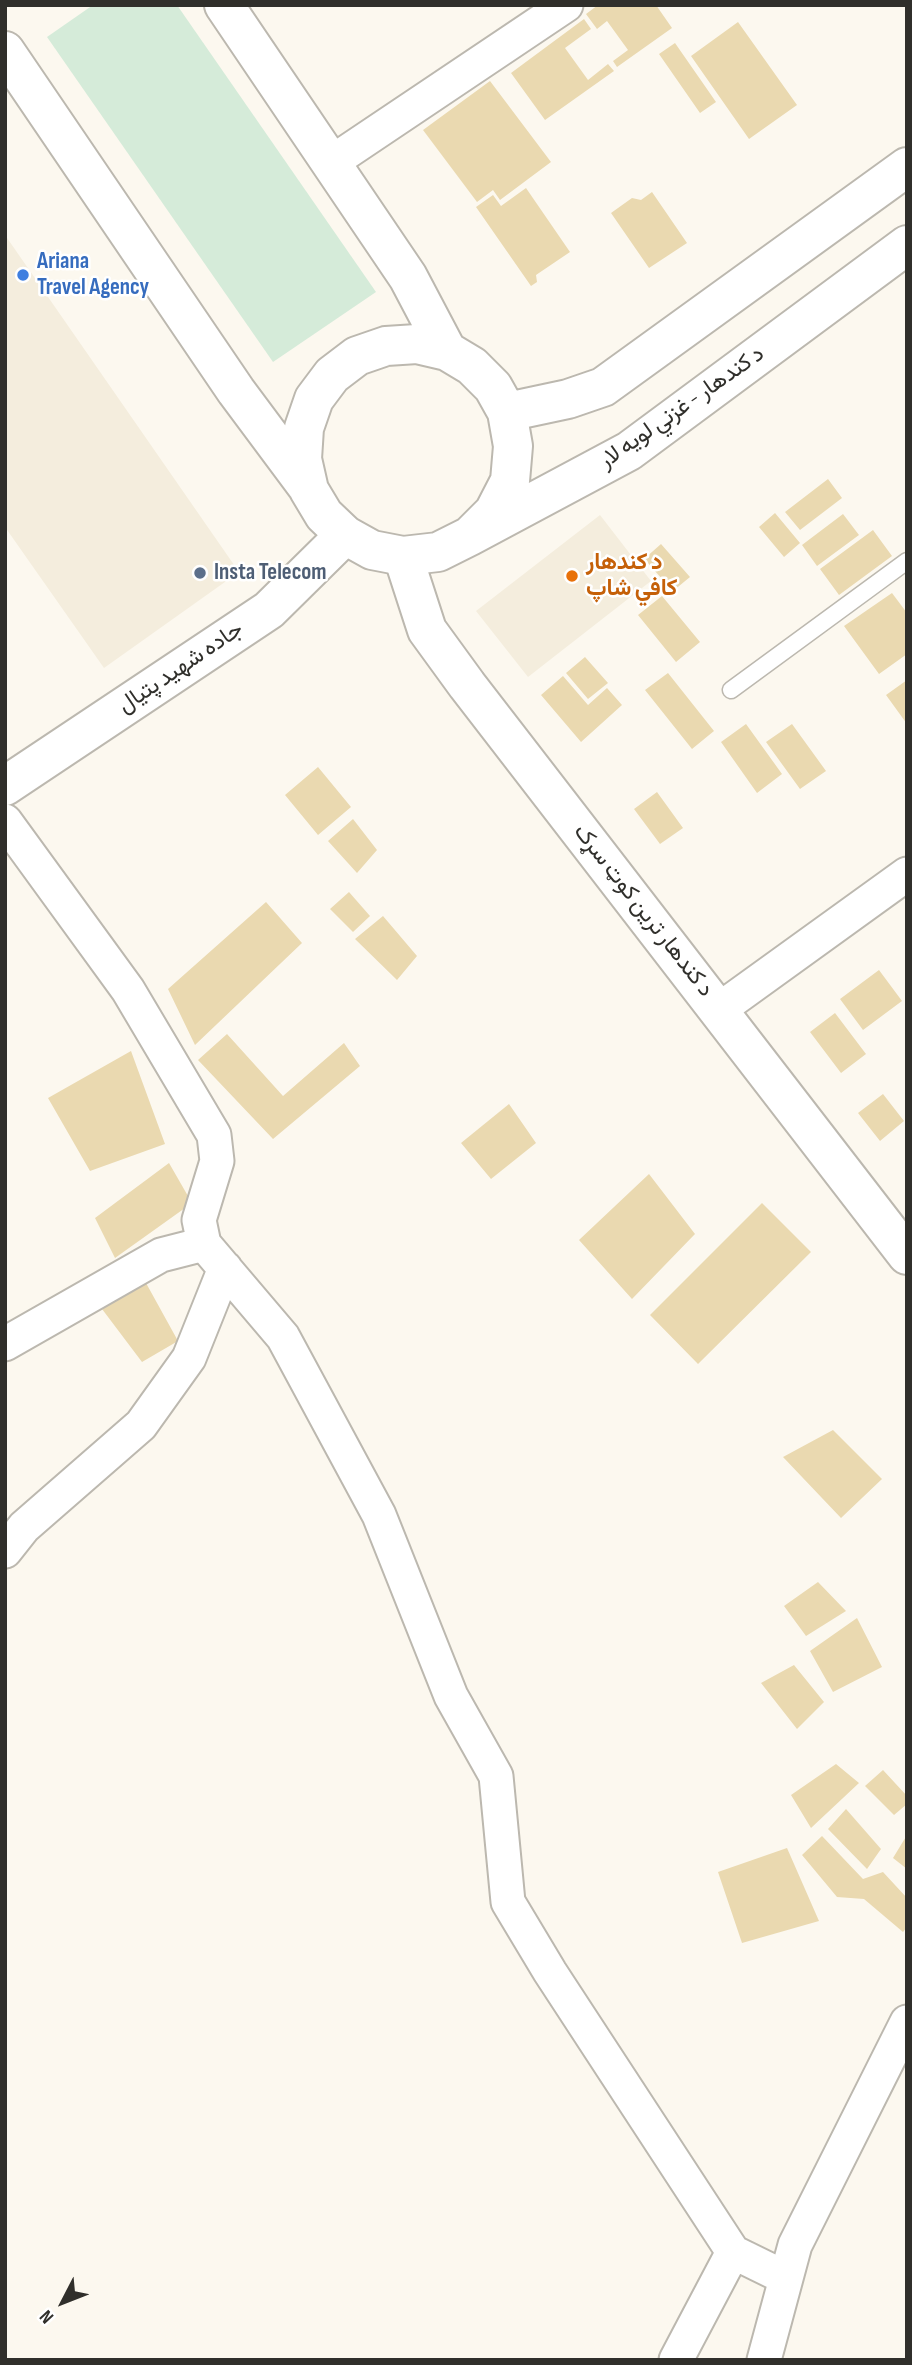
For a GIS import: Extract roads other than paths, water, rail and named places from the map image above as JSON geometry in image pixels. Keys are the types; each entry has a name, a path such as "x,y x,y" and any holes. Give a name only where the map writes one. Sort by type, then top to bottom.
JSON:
{"main road":[{"path":"224,5 408,277 447,351"},
{"path":"5,51 236,391 309,489 324,514 345,535 372,550 403,556"},
{"path":"506,412 568,399 603,387 907,167"},
{"name":"د کندهار - غزني لويه لار","path":"403,556 438,552 629,451 907,245"},
{"path":"309,489 302,460 304,428 314,400 332,375 357,356 386,346 417,344 447,351 472,366 493,387 506,412 513,446 510,481 494,512 470,536"},
{"name":"جاده شهید پتیال","path":"5,786 269,610 345,535"},
{"name":"د کندهار ترين کوټ سړک","path":"403,556 427,630 907,1255"}],"street":[{"path":"332,162 566,5"},
{"path":"5,821 128,990 214,1135 217,1161 199,1220 215,1256 283,1337 373,1503 451,1696 496,1776 508,1902 550,1972 733,2252 786,2278"},
{"path":"720,1009 907,874"},
{"path":"5,1344 161,1255 215,1256"},
{"path":"5,1551 24,1527 141,1425 188,1358 215,1256"},
{"path":"764,2360 795,2245 907,2022"},
{"path":"676,2360 733,2252"}],"lane":[{"path":"731,690 907,561"}],"place":[{"name":"Ariana Travel Agency","path":"23,275"},
{"name":"Insta Telecom","path":"200,573"},
{"name":"د کندهار کافي شاپ","path":"572,576"}]}
